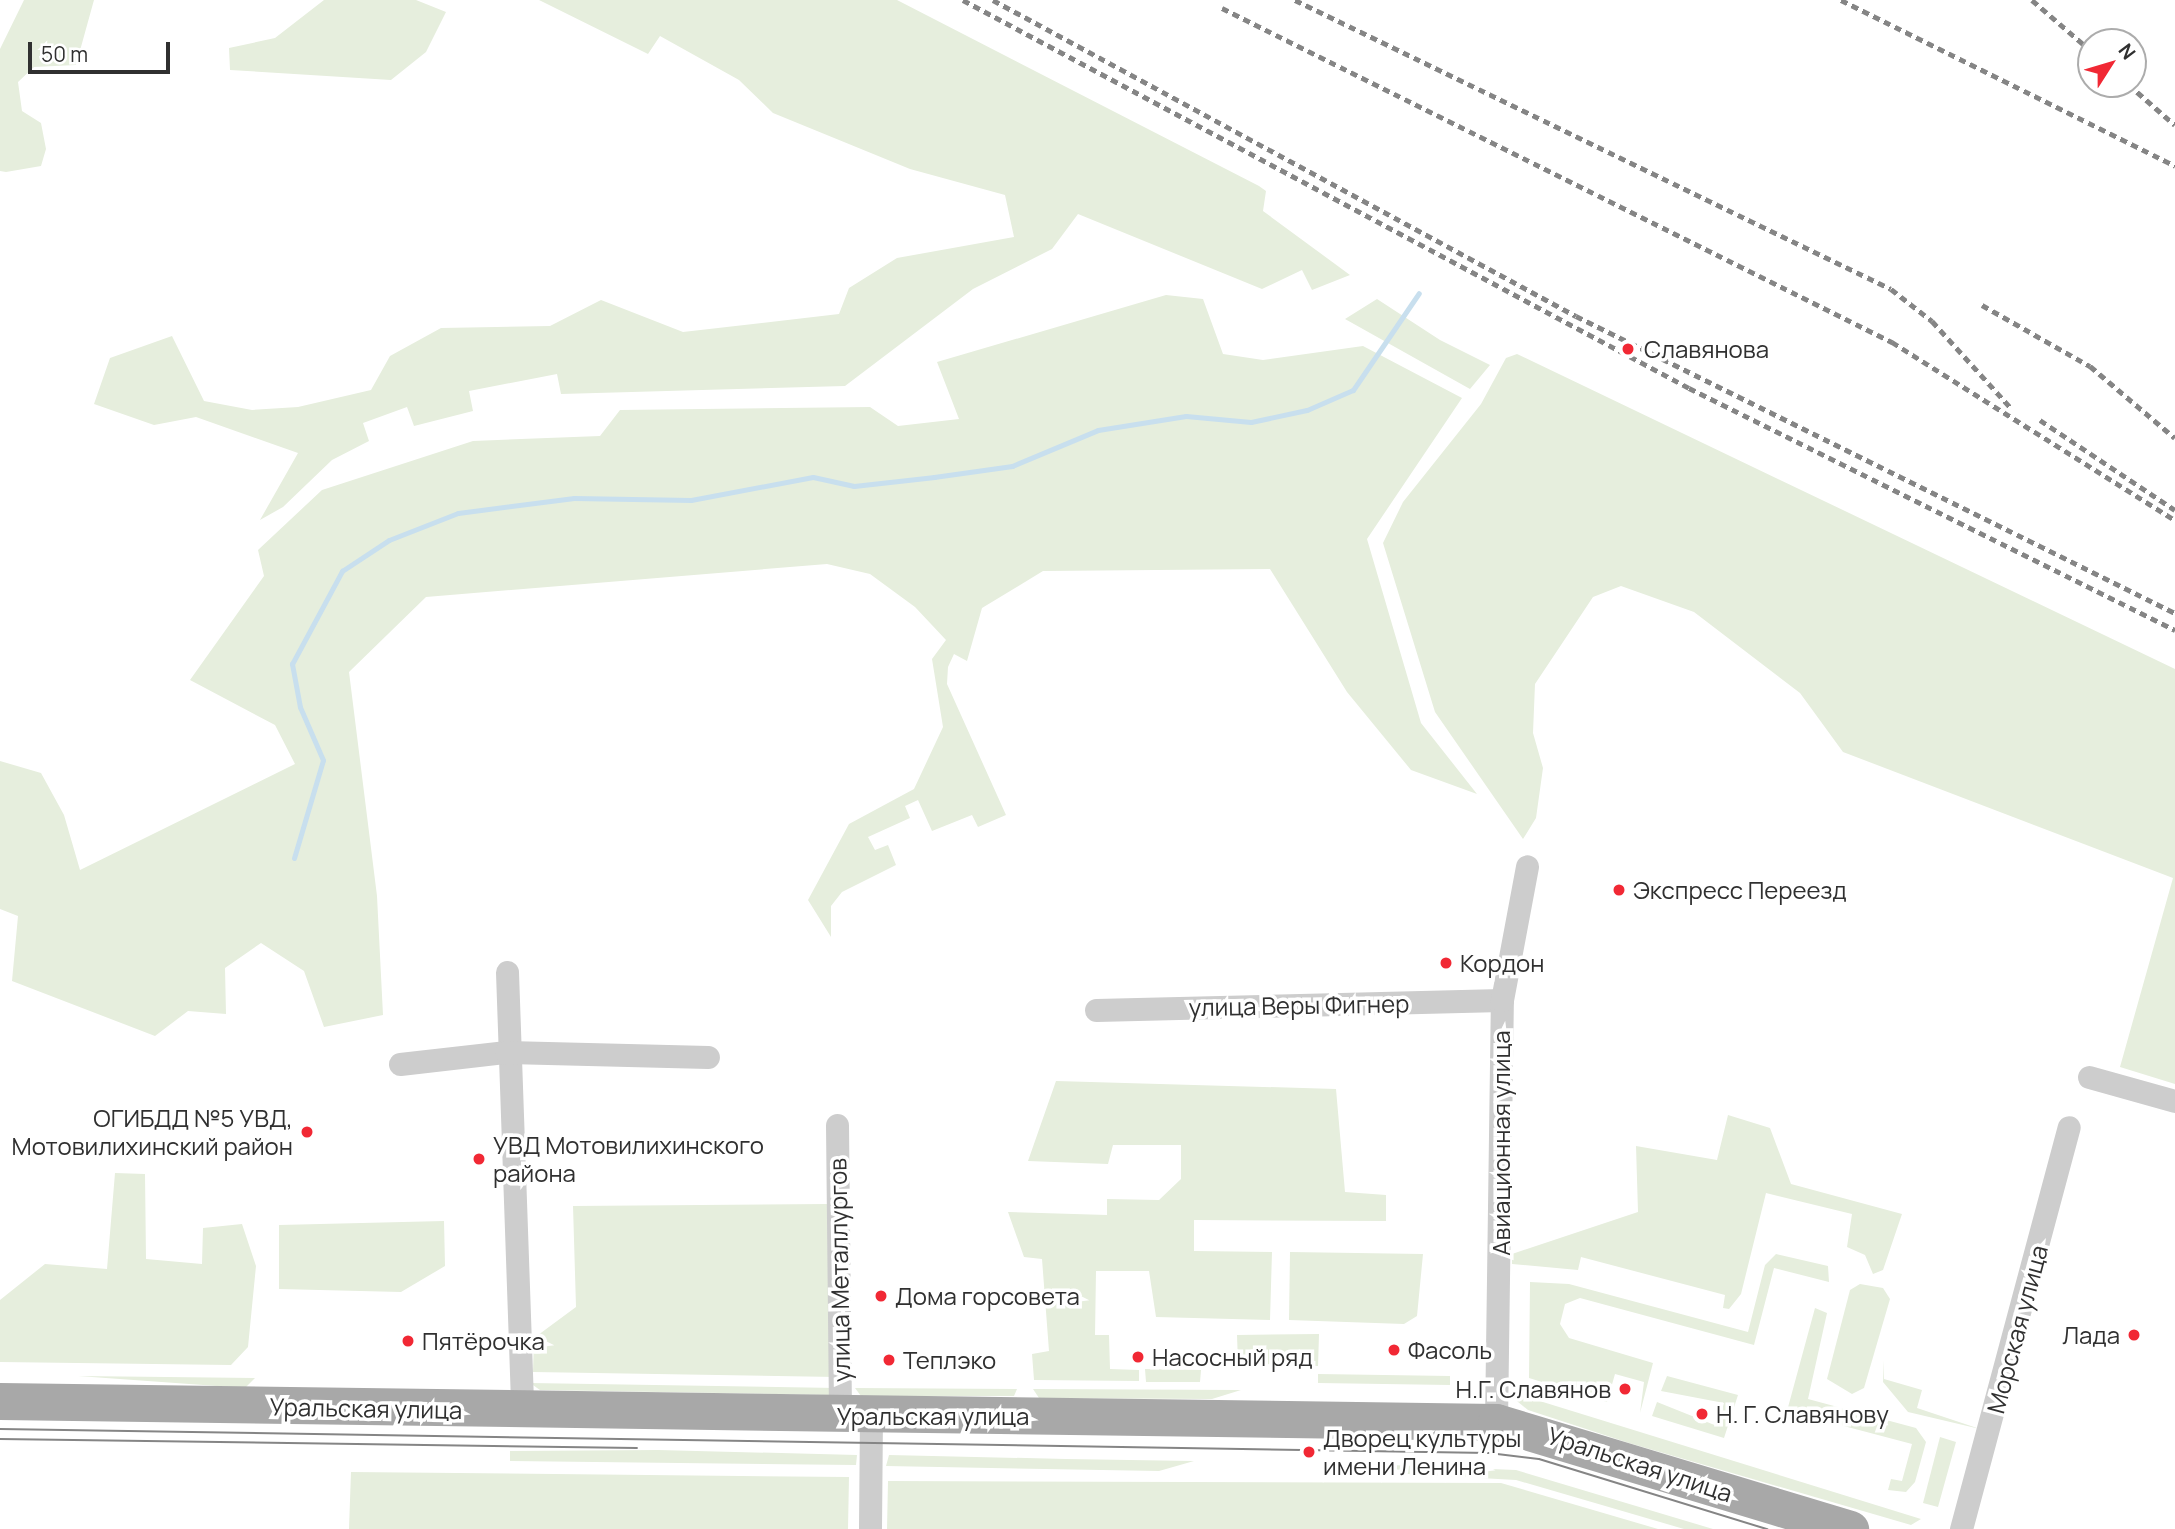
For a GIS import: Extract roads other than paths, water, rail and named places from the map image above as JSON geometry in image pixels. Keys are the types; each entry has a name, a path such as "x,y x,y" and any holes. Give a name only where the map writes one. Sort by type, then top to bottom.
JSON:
{"main road":[{"name":"Уральская улица","path":"0,1401 856,1416 1496,1422 1787,1520 1850,1529"}],"street":[{"name":"Авиационная улица","path":"1496,1422 1503,1000 1527,866"},
{"path":"507,972 506,1052 522,1410"},
{"name":"улица Веры Фигнер","path":"1097,1010 1503,1000"},
{"path":"400,1064 506,1052 708,1057"},
{"path":"2089,1077 2175,1101"},
{"name":"улица Металлургов","path":"836,1125 856,1416 870,1529"},
{"name":"Морская улица","path":"1961,1529 2069,1127"}],"waterway":[{"path":"294,858 323,760 300,707 292,664 342,571 389,540 458,513 574,498 691,500 813,477 854,486 934,477 1012,466 1098,430 1186,416 1251,422 1307,410 1353,390 1419,293"}],"tram line":[{"path":"0,1429 1489,1453 1539,1459 1767,1529"},
{"path":"0,1439 637,1448"}],"railway":[{"path":"963,0 1689,388 2175,630"},
{"path":"993,0 1576,316 2175,613"},
{"path":"1295,0 1891,289 1932,321 2011,408"},
{"path":"1841,0 2175,166"},
{"path":"2032,0 2077,39"},
{"path":"1222,8 1892,342 2175,520"},
{"path":"2144,98 2175,125"},
{"path":"1982,305 2090,366 2175,438"},
{"path":"2040,420 2175,510"}],"place":[{"name":"Славянова","path":"1628,349"},
{"name":"Экспресс Переезд","path":"1619,890"},
{"name":"Кордон","path":"1446,963"},
{"name":"ОГИБДД №5 УВД, Мотовилихинский район","path":"307,1132"},
{"name":"УВД Мотовилихинского района","path":"479,1159"},
{"name":"Дома горсовета","path":"881,1296"},
{"name":"Лада","path":"2134,1335"},
{"name":"Пятёрочка","path":"408,1341"},
{"name":"Фасоль","path":"1394,1350"},
{"name":"Насосный ряд","path":"1138,1357"},
{"name":"Теплэко","path":"889,1360"},
{"name":"Н.Г. Славянов","path":"1625,1389"},
{"name":"Н. Г. Славянову","path":"1702,1414"},
{"name":"Дворец культуры имени Ленина","path":"1309,1452"}]}
